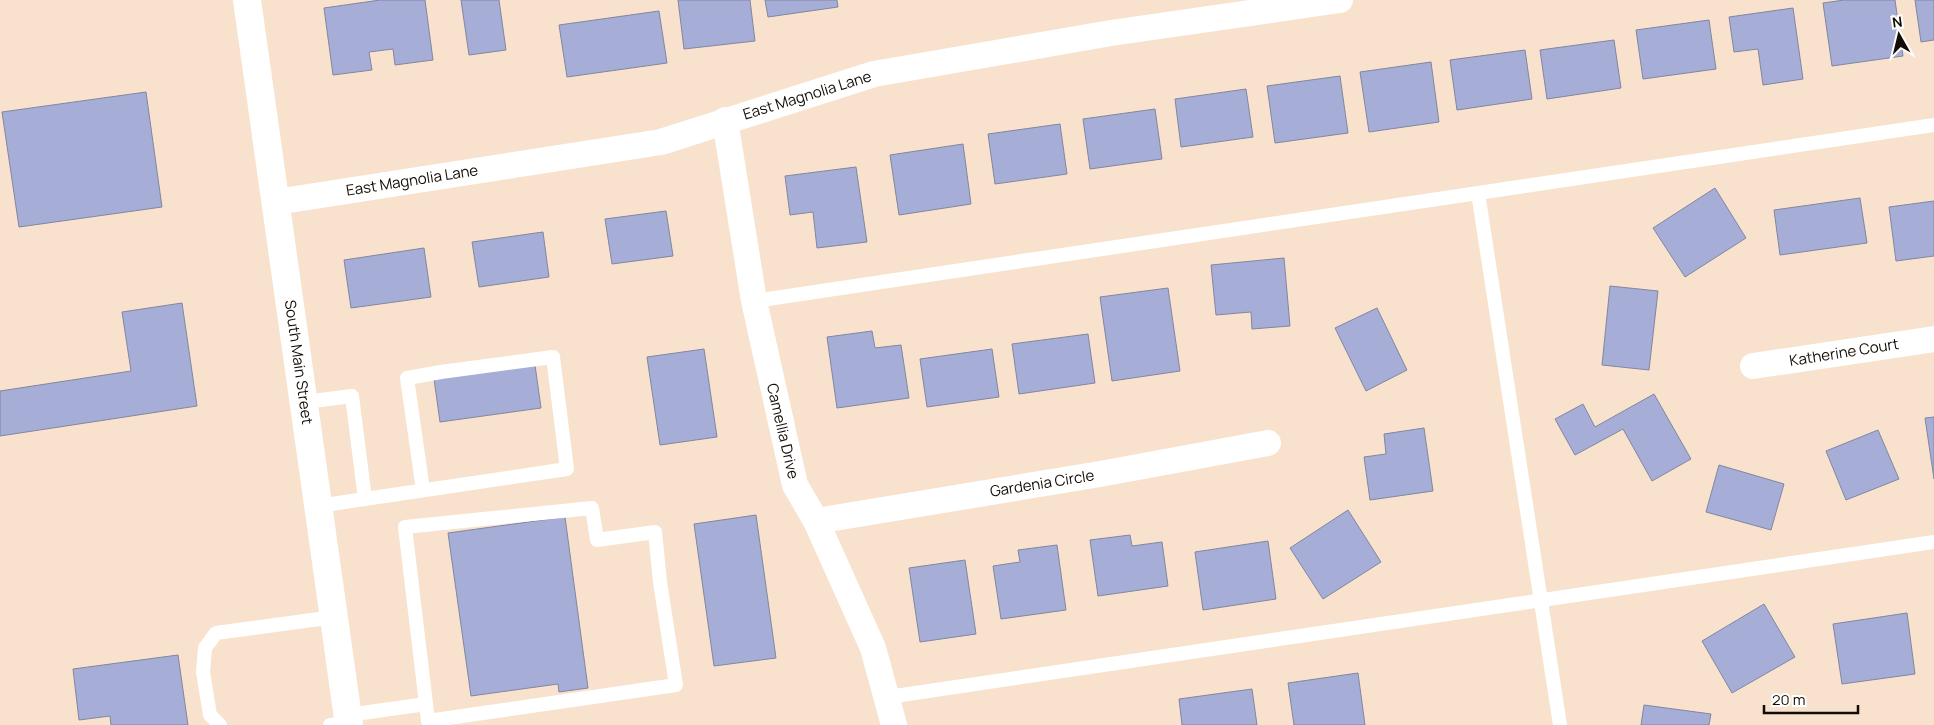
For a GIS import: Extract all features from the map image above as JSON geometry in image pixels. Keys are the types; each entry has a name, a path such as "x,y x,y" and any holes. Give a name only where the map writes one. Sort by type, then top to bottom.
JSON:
{"main road":[{"name":"South Main Street","path":"247,0 334,617 344,722"}],"street":[{"name":"East Magnolia Lane","path":"276,202 661,142 874,74 1111,34 1340,0"},
{"name":"Camellia Drive","path":"725,120 754,301 795,485 816,521 873,648 888,697 894,725"},
{"name":"Katherine Court","path":"1753,366 1934,339"},
{"name":"Gardenia Circle","path":"816,521 1100,474 1268,443"}],"lane":[{"path":"754,301 1934,125"},
{"path":"1478,194 1560,725"},
{"path":"318,506 567,468 553,357 407,378 422,490"},
{"path":"305,402 352,396 365,499"},
{"path":"592,508 597,540 655,532 660,582 676,685 428,721 426,704 405,528 592,508"},
{"path":"888,697 1934,542"},
{"path":"220,725 210,715 204,672 205,648 216,633 334,617"},
{"path":"344,722 426,704"}],"building":[{"path":"380,0 425,0 433,60 395,65 393,49 369,52 372,70 333,75 324,8"},
{"path":"461,0 499,0 506,50 469,55"},
{"path":"678,0 750,0 755,41 684,49"},
{"path":"765,0 837,0 838,7 768,17"},
{"path":"1844,0 1895,0 1903,56 1832,66 1823,3"},
{"path":"1915,0 1934,0 1934,40 1921,42"},
{"path":"1793,8 1803,79 1763,85 1758,49 1734,52 1729,17"},
{"path":"659,11 667,63 567,77 559,25"},
{"path":"1709,20 1716,69 1643,79 1636,30"},
{"path":"1614,40 1621,88 1547,99 1540,50"},
{"path":"1525,50 1532,99 1457,110 1450,60"},
{"path":"1431,62 1439,122 1369,132 1360,72"},
{"path":"1340,76 1348,133 1275,143 1267,86"},
{"path":"1246,89 1253,137 1181,147 1175,99"},
{"path":"146,92 162,207 19,227 2,112"},
{"path":"1155,109 1162,159 1090,169 1083,119"},
{"path":"1060,124 1067,174 995,184 988,134"},
{"path":"963,144 971,204 899,215 890,155"},
{"path":"856,167 867,242 817,248 813,212 790,215 785,176"},
{"path":"1715,188 1746,238 1685,277 1653,228"},
{"path":"1860,198 1867,243 1780,255 1774,210"},
{"path":"1934,201 1934,256 1896,261 1889,207"},
{"path":"666,211 673,256 612,264 605,219"},
{"path":"543,232 549,277 479,287 472,242"},
{"path":"424,248 431,297 351,308 344,260"},
{"path":"1284,258 1290,326 1252,329 1251,312 1216,315 1211,265"},
{"path":"1610,286 1658,291 1649,370 1602,365"},
{"path":"1168,288 1180,371 1112,381 1100,297"},
{"path":"182,303 197,406 0,436 0,391 131,371 122,312"},
{"path":"1377,308 1407,370 1366,391 1335,328"},
{"path":"872,331 875,348 901,345 909,398 837,408 827,337"},
{"path":"1088,334 1095,383 1019,394 1012,344"},
{"path":"704,349 717,437 660,445 647,357"},
{"path":"992,349 999,397 927,407 920,359"},
{"path":"535,365 541,408 440,422 434,379"},
{"path":"1654,394 1691,459 1652,481 1623,429 1575,455 1555,419 1583,404 1595,427"},
{"path":"1934,417 1934,479 1925,418"},
{"path":"1424,428 1433,491 1370,500 1364,457 1386,454 1384,434"},
{"path":"1878,430 1899,479 1846,500 1826,451"},
{"path":"1719,465 1784,484 1771,530 1706,512"},
{"path":"1348,510 1381,562 1323,599 1290,548"},
{"path":"756,515 776,658 714,666 694,524"},
{"path":"565,517 588,688 559,692 558,684 471,696 448,533"},
{"path":"1130,535 1132,546 1162,542 1168,586 1098,596 1090,540"},
{"path":"1268,541 1276,599 1203,610 1195,552"},
{"path":"1057,545 1066,610 1001,619 993,566 1020,562 1018,550"},
{"path":"965,560 976,634 920,642 909,568"},
{"path":"1764,604 1795,657 1732,693 1702,641"},
{"path":"1907,613 1915,674 1842,684 1833,624"},
{"path":"178,655 188,725 111,725 110,716 79,720 73,669"},
{"path":"1358,673 1365,725 1294,725 1288,683"},
{"path":"1252,689 1257,725 1182,725 1179,699"},
{"path":"1644,705 1711,714 1709,725 1641,725"}]}
